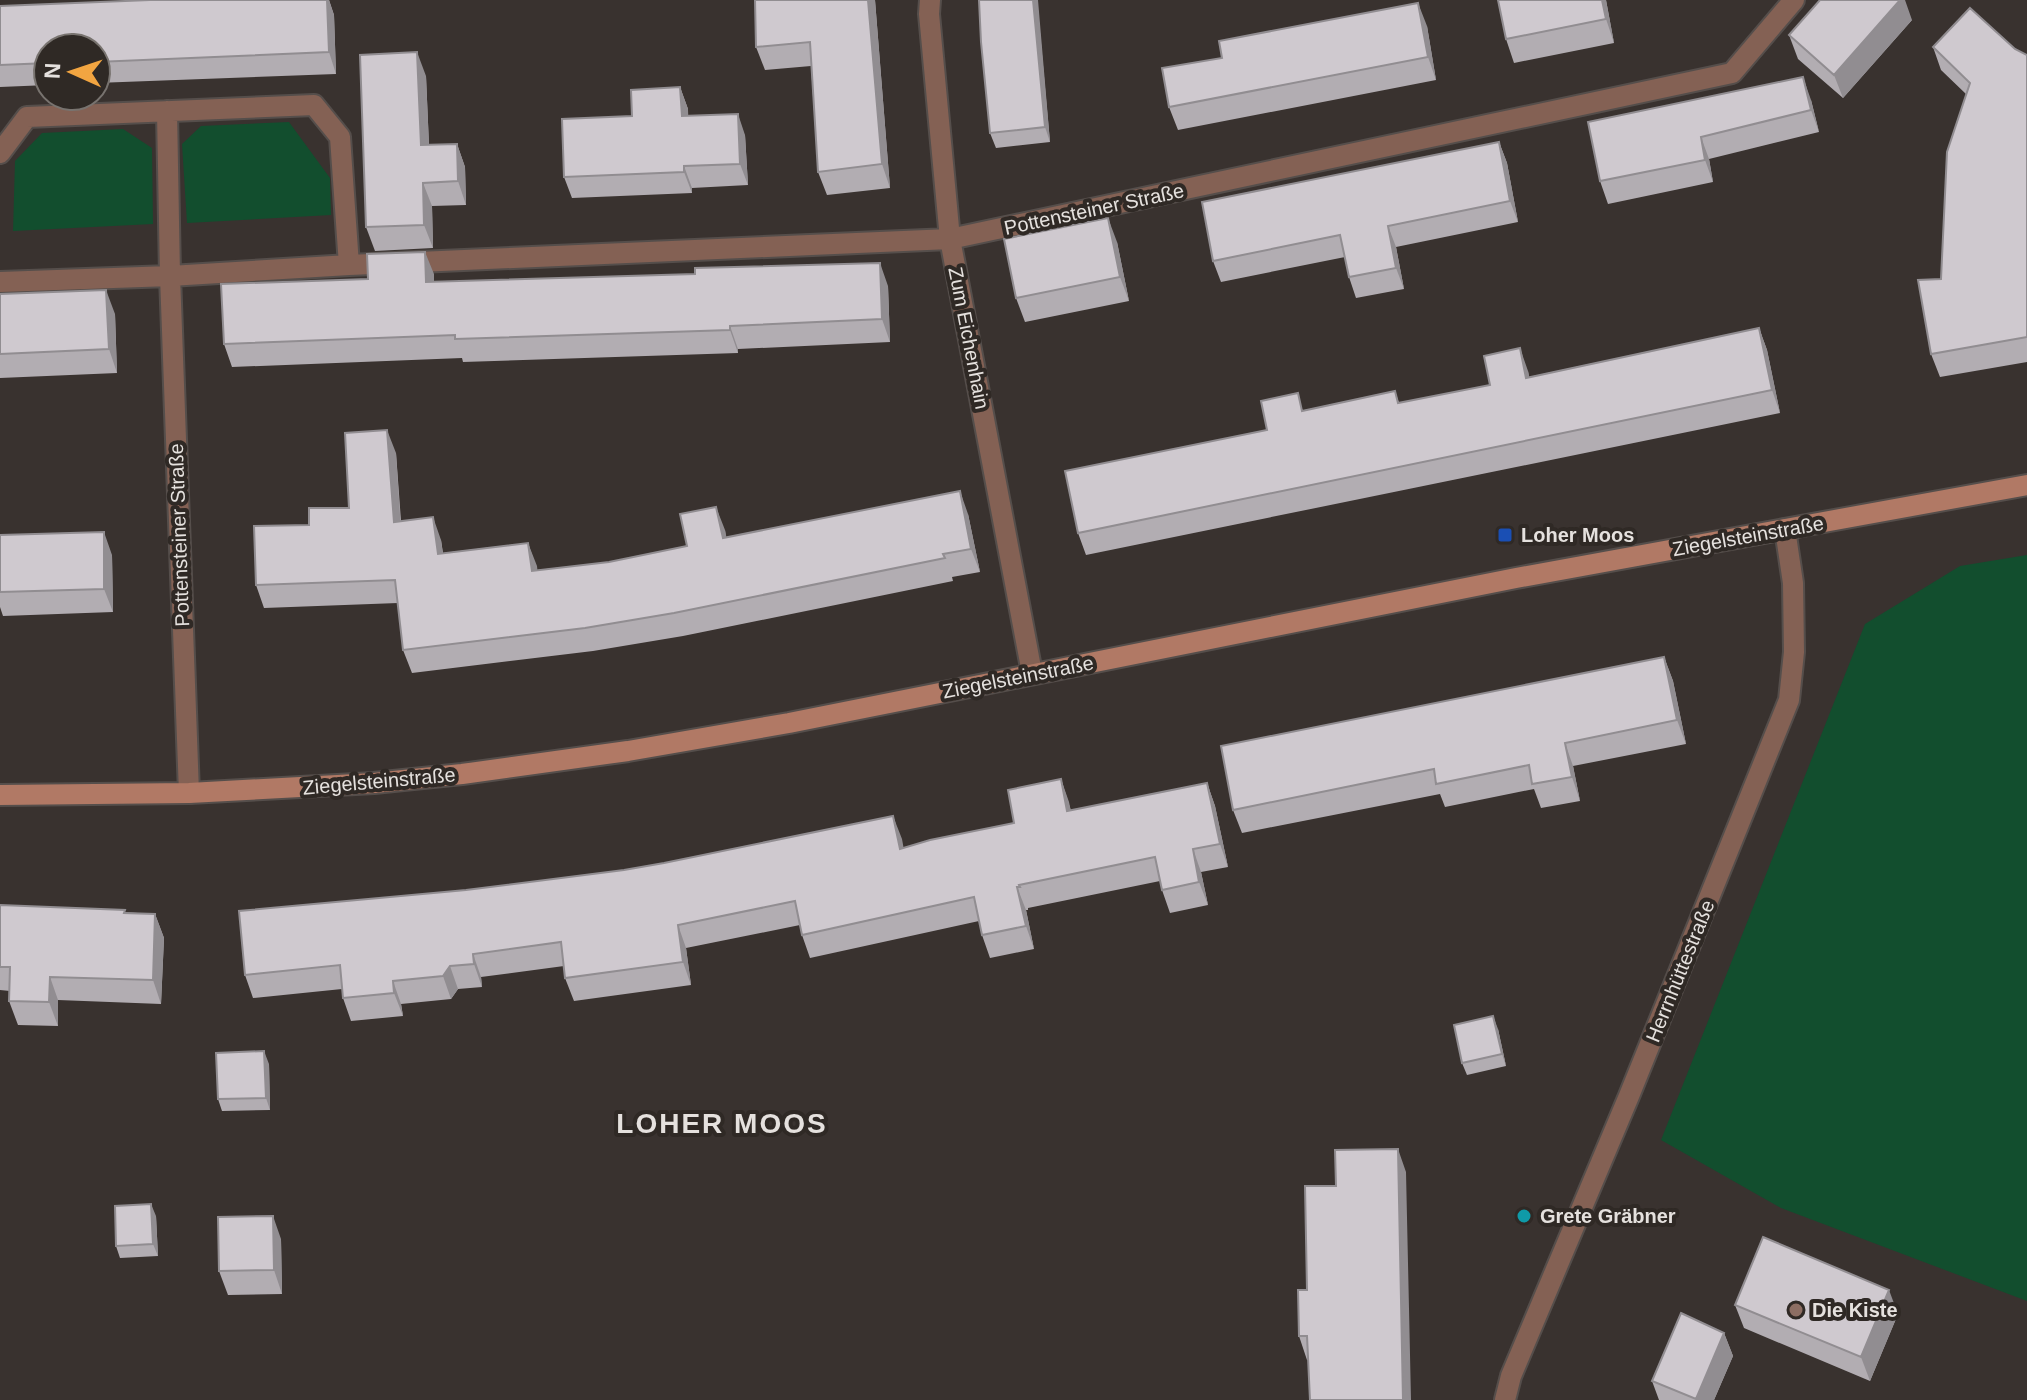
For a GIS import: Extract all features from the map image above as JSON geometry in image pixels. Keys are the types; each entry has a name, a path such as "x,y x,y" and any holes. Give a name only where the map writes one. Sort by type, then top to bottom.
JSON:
{"main road":[{"name":"Ziegelsteinstraße","path":"0,795 189,793 389,782 548,763 789,723 1516,578 2027,485"}],"street":[{"name":"Zum Eichenhain","path":"930,0 950,239 1032,673"},
{"name":"Pottensteiner Straße","path":"0,282 950,239 1732,73 1794,0"},
{"path":"0,153 27,117 314,105 340,137 349,265"},
{"name":"Pottensteiner Straße","path":"167,111 189,793"},
{"name":"Herrnhüttestraße","path":"1505,1400 1511,1376 1629,1096 1789,700 1794,652 1793,583 1785,529"}],"green space":[{"path":"289,122 330,178 331,215 187,223 182,144 201,126"},
{"path":"123,129 152,148 153,224 13,231 15,161 42,133"},
{"path":"2027,555 2027,1301 1781,1208 1661,1140 1865,624 1960,566"}],"building":[{"path":"150,0 327,0 329,52 112,61 112,32 32,32 32,64 0,65 0,6"},
{"path":"755,0 868,0 882,164 818,172 810,42 756,47"},
{"path":"979,0 1033,0 1045,127 990,133"},
{"path":"1498,0 1602,0 1606,19 1506,39"},
{"path":"1820,0 1900,0 1834,75 1789,35"},
{"path":"1418,3 1428,57 1169,107 1162,68 1222,58 1219,41"},
{"path":"1970,8 2015,49 2027,55 2027,337 1931,354 1918,280 1941,279 1947,152 1970,83 1933,47"},
{"path":"417,52 421,145 457,144 458,181 423,183 424,225 366,227 360,55"},
{"path":"1803,77 1811,110 1701,137 1705,160 1600,181 1588,122"},
{"path":"680,87 682,116 738,114 740,164 684,166 684,172 564,177 562,119 632,116 631,90"},
{"path":"1499,142 1510,201 1388,226 1396,268 1349,277 1340,235 1213,261 1202,202"},
{"path":"1108,218 1120,277 1016,298 1004,239"},
{"path":"425,252 426,282 695,274 695,268 880,263 882,319 730,326 730,330 455,339 455,335 224,344 221,284 368,279 367,254"},
{"path":"106,290 109,349 0,354 0,294"},
{"path":"1759,328 1772,390 1078,533 1065,471 1267,430 1261,401 1298,393 1302,411 1395,391 1398,403 1490,385 1484,356 1520,348 1526,378"},
{"path":"387,430 394,522 433,517 438,554 528,543 532,571 609,562 687,546 680,514 716,507 723,538 960,491 971,549 943,554 945,558 674,613 585,628 403,650 395,580 256,585 254,526 309,525 309,508 349,508 345,433"},
{"path":"104,532 104,589 0,592 0,535"},
{"path":"1664,657 1677,720 1565,743 1572,777 1532,784 1529,765 1436,784 1434,769 1233,810 1221,746"},
{"path":"1061,779 1067,811 1207,783 1220,844 1193,849 1199,882 1162,890 1155,857 1019,885 1026,926 982,935 974,897 802,935 795,901 678,925 683,962 565,978 561,942 473,954 474,964 450,966 443,976 393,981 394,993 343,998 340,965 245,975 239,911 466,890 624,870 893,816 900,849 1014,823 1008,790"},
{"path":"0,905 155,914 153,980 50,977 49,1002 9,1001 10,967 0,967"},
{"path":"1493,1016 1502,1054 1462,1063 1454,1025"},
{"path":"264,1051 266,1098 218,1099 216,1053"},
{"path":"1398,1149 1403,1400 1310,1400 1307,1336 1299,1336 1298,1290 1307,1290 1305,1186 1336,1186 1335,1150"},
{"path":"151,1204 153,1244 116,1246 115,1206"},
{"path":"273,1216 274,1270 219,1271 218,1217"},
{"path":"1763,1237 1889,1290 1861,1357 1735,1305"},
{"path":"1681,1313 1724,1333 1696,1399 1652,1381"}],"place":[{"name":"Loher Moos","path":"1505,535"},
{"name":"Grete Gräbner","path":"1524,1216"},
{"name":"Die Kiste","path":"1796,1310"}],"district":[{"name":"LOHER MOOS","path":"722,1123"}]}
